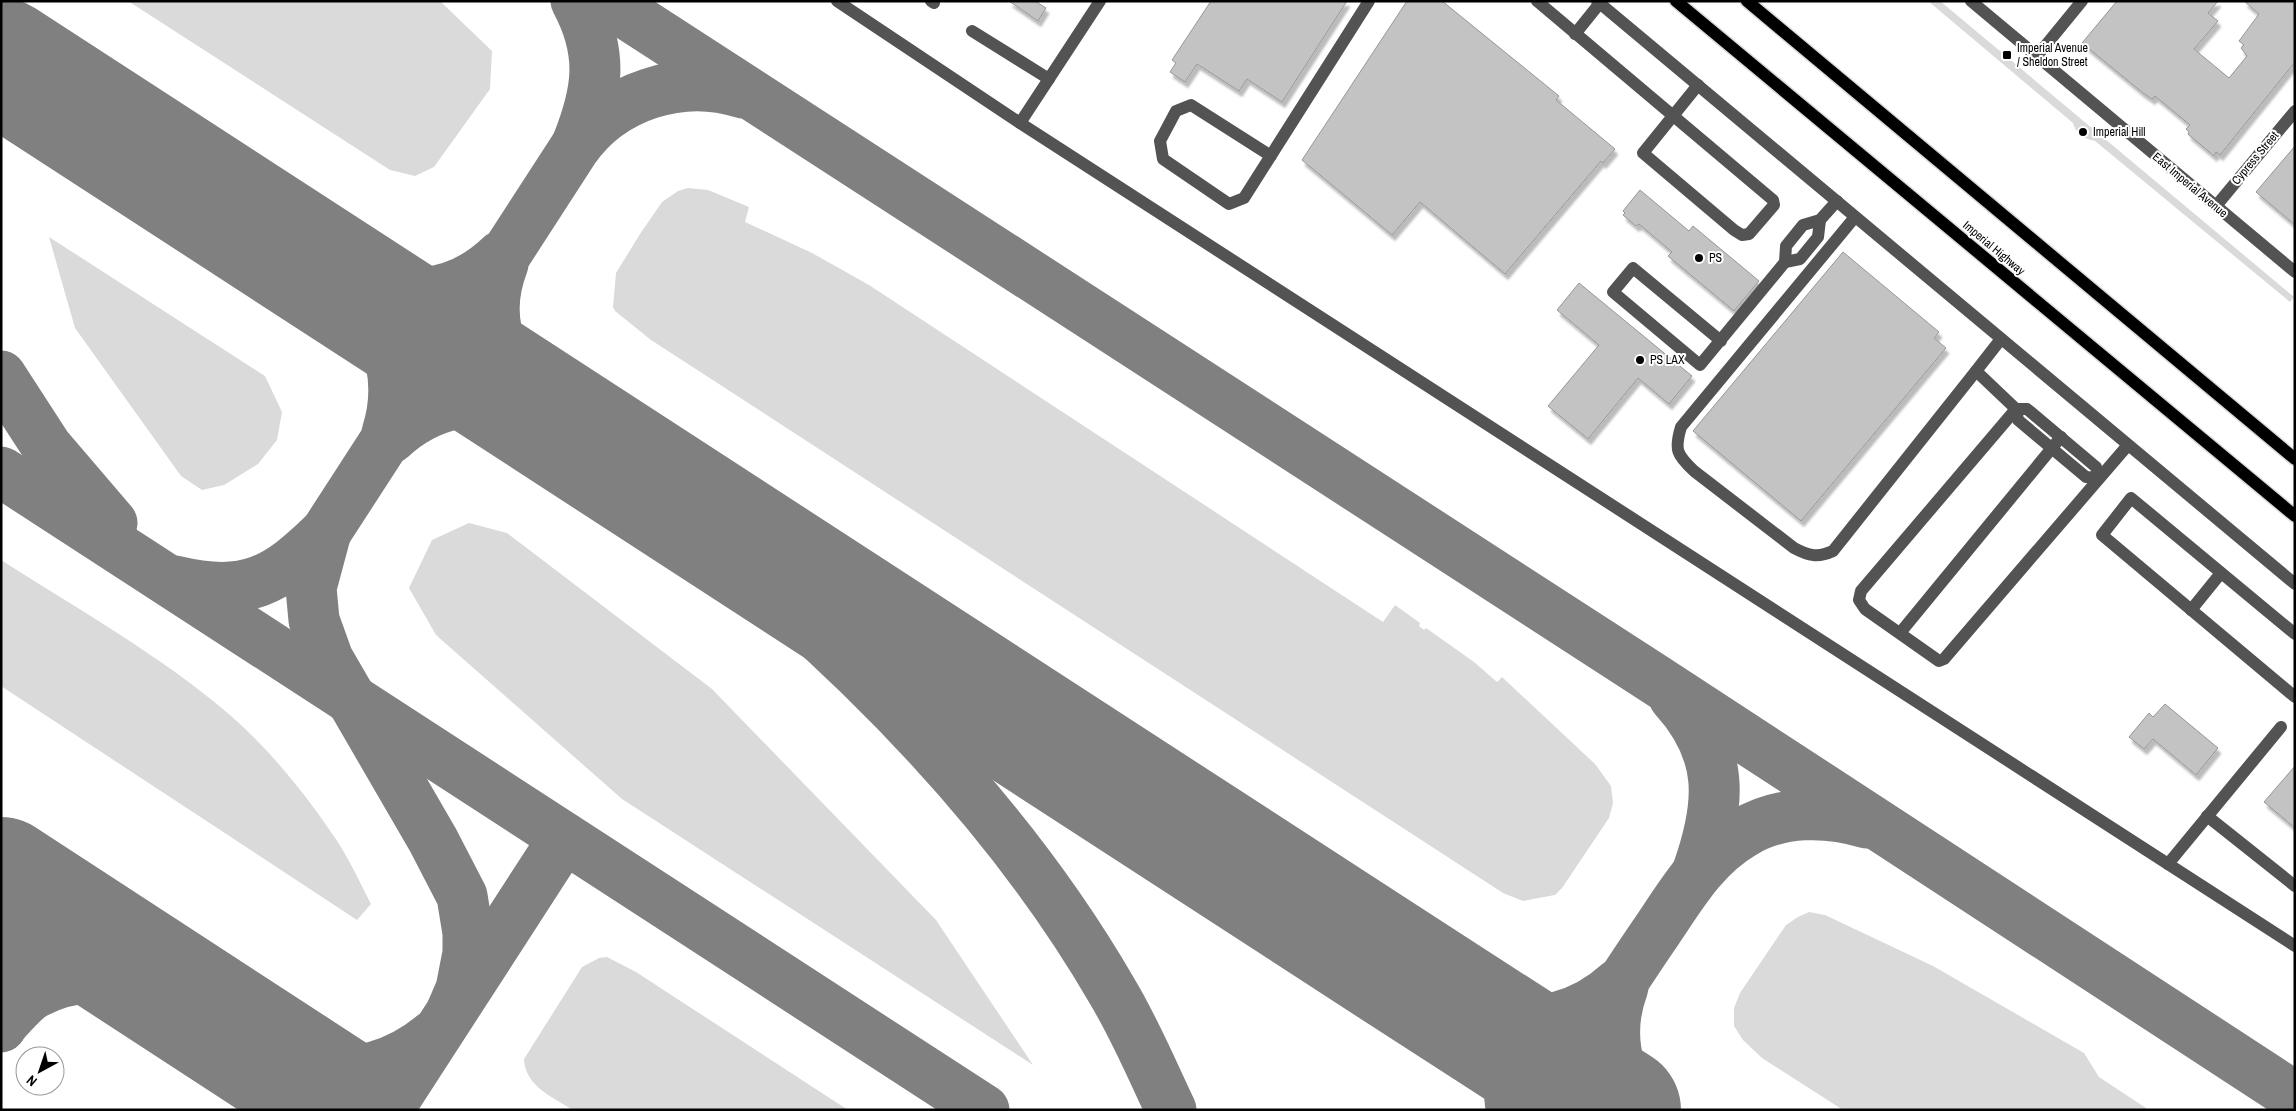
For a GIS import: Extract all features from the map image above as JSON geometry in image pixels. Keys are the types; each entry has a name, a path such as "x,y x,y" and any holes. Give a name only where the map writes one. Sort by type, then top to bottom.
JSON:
{"main road":[{"name":"Imperial Highway","path":"1676,1 2295,516"},
{"path":"1747,1 2295,458"}],"street":[{"path":"837,1 1020,123 2295,946"},
{"path":"1020,123 1100,1"},
{"path":"1271,156 1191,105 1176,111 1160,141 1163,159 1229,204 1244,198 1271,156 1369,1"},
{"path":"1537,1 1674,117 1773,200 1774,205 1749,234 1742,235 1734,230 1643,153 1674,117 1698,85"},
{"name":"East Imperial Avenue","path":"1971,1 2295,272"},
{"path":"2037,56 2082,1"},
{"path":"1576,34 1598,2 2295,584"},
{"path":"972,31 1049,79"},
{"name":"Cypress Street","path":"2216,206 2295,111"},
{"path":"1721,341 1634,268 1613,292 1700,365 1721,341 1785,262 1786,246 1803,226 1820,220 1836,201"},
{"path":"1855,217 1681,427 1676,444 1681,458 1694,472 1794,548 1806,554 1820,557 1833,551 2001,339"},
{"path":"1785,262 1800,259 1818,237 1820,220"},
{"path":"1976,372 2016,409 2018,420 2086,477 2099,478"},
{"path":"2099,478 2096,467 2027,408 2016,409 1861,591 1859,600 1865,609 1939,661 1944,659 2128,445"},
{"path":"1900,633 2061,437"},
{"path":"2295,634 2131,498 2102,535 2295,697"},
{"path":"2191,610 2221,573"},
{"path":"2168,864 2281,727"},
{"path":"2207,816 2295,886"}],"shaded area":[{"path":"128,1 440,1 492,51 490,89 434,167 415,176 390,170"},
{"path":"1928,1 1940,1 2294,297 2290,302 2095,141 2081,135 2073,123"},
{"path":"688,188 708,190 749,207 745,222 812,253 869,285 1383,622 1395,605 1420,623 1419,626 1424,630 1426,628 1474,662 1497,682 1502,677 1595,764 1611,786 1613,803 1609,818 1562,888 1555,895 1523,901 1503,893 651,340 615,311 613,307 616,273 662,202 678,191"},
{"path":"49,237 265,376 282,412 277,440 258,464 224,485 202,490 181,476 75,328"},
{"path":"469,523 507,533 712,689 936,920 1033,1065 622,799 436,635 409,588 432,540"},
{"path":"1,560 148,653 230,715 258,742 310,803 348,860 371,904 357,920 1,686"},
{"path":"1809,912 1825,915 1933,966 2084,1053 2099,1077 2149,1110 1843,1110 1762,1058 1743,1040 1734,1026 1734,1008 1740,993 1786,925"},
{"path":"607,957 636,972 848,1110 573,1110 541,1090 529,1077 524,1059 582,967 599,958"}],"building":[{"path":"1009,1 1035,1 1046,8 1038,21"},
{"path":"1211,1 1347,1 1282,102 1247,79 1239,91 1197,64 1185,82 1170,72 1176,63 1172,60"},
{"path":"1407,1 1442,1 1559,96 1556,100 1615,149 1603,163 1601,161 1505,274 1420,202 1392,235 1302,160"},
{"path":"2117,1 2218,1 2208,13 2218,21 2194,49 2229,78 2247,56 2241,48 2244,45 2239,41 2259,14 2244,1 2295,1 2295,62 2220,155 2216,152 2214,156 2188,134 2189,132 2186,129 2190,125 2155,96 2152,99 2143,93 2082,43"},
{"path":"2295,146 2295,225 2256,192"},
{"path":"1640,190 1689,231 1693,226 1759,281 1734,311 1668,256 1672,252 1639,224 1636,226 1623,215 1625,213 1623,211"},
{"path":"1843,252 1939,332 1934,338 1946,348 1801,521 1693,431"},
{"name":"PS LAX","path":"1579,283 1692,376 1669,404 1638,378 1588,439 1548,406 1599,345 1557,310"},
{"path":"2165,704 2218,748 2196,775 2153,739 2144,749 2129,737 2149,713 2153,717"},
{"path":"2295,766 2295,828 2264,802"}],"taxiway":[{"path":"576,1 591,38 595,72 590,107 577,144"},
{"path":"607,1 1656,680 2295,1097"},
{"path":"175,581 200,586 222,587 241,586 259,581 275,574 291,563 326,532 574,149 589,131 607,115 627,103 649,94 672,88 719,87 743,93"},
{"path":"334,273 378,289 400,293 421,293 442,290 462,283 482,272 501,256"},
{"path":"503,264 496,288 494,310 496,331 503,351 513,369 525,387 556,421"},
{"path":"315,265 357,299 369,313 386,345 391,362 394,397 387,433"},
{"path":"1,376 47,447 112,523"},
{"path":"391,438 420,417 453,404 471,401 507,403 529,410 562,427"},
{"path":"578,437 783,604 876,691 963,784 1043,884 1079,937 1128,1020 1171,1110"},
{"path":"1,472 984,1110"},
{"path":"326,532 311,588 314,620 328,659 433,840 462,896 468,933 468,953 461,989 452,1010"},
{"path":"1674,697 1691,718 1702,738 1710,759 1714,780 1711,823 1698,870"},
{"path":"1540,1110 1673,906 1715,854 1743,833 1757,825 1772,820 1804,815 1820,815 1836,816 1867,823"},
{"path":"388,1110 564,838"},
{"path":"1,901 15,938 17,963 14,988 7,1014 1,1027"},
{"path":"1377,954 1462,1005 1490,1016 1507,1020 1524,1021 1558,1017 1590,1004 1618,984"},
{"path":"4,1022 23,1002 49,986 93,977 154,978"},
{"path":"1623,987 1615,1019 1616,1051 1625,1081 1641,1110"},
{"path":"1447,1004 1483,1037 1500,1062 1509,1093 1511,1110"},
{"path":"257,1045 288,1061 307,1068 341,1072 375,1067 391,1061 406,1054 434,1035"},
{"path":"264,1052 297,1085 314,1110"}],"runway":[{"path":"1,61 1618,1110"},
{"path":"1,880 354,1110"}],"place":[{"name":"Imperial Avenue / Sheldon Street","path":"2007,55"},
{"name":"Imperial Hill","path":"2083,132"},
{"name":"PS","path":"1699,258"},
{"name":"PS LAX","path":"1640,360"}]}
